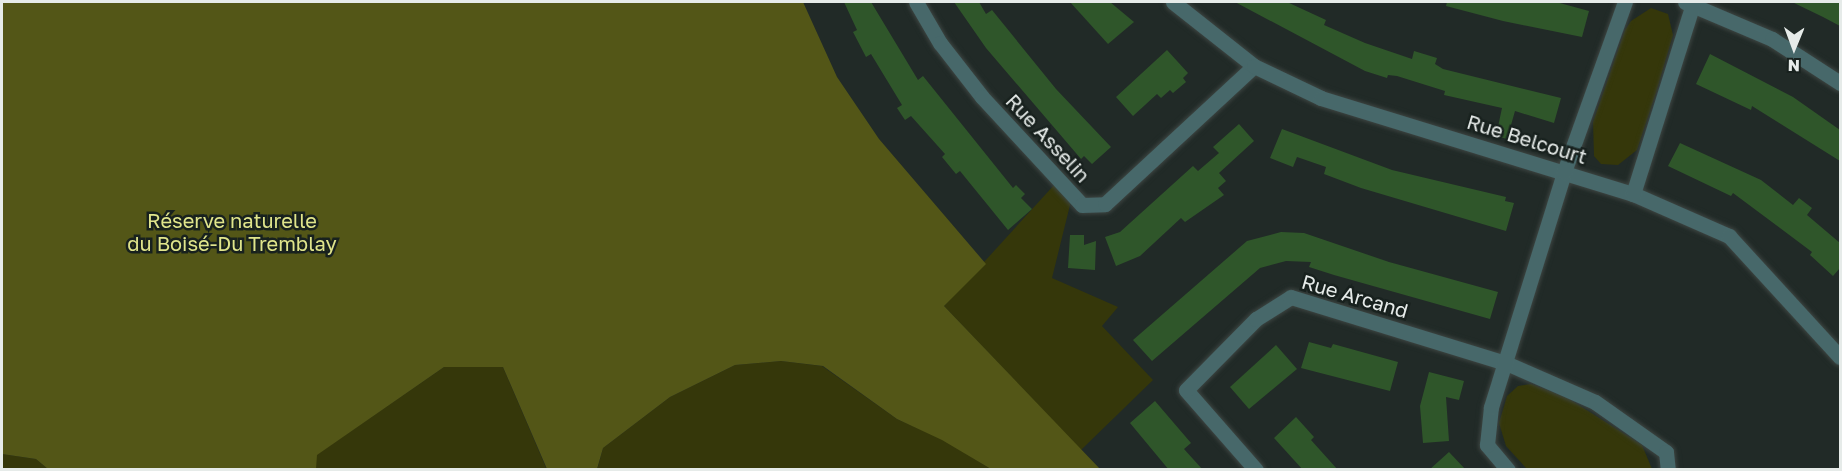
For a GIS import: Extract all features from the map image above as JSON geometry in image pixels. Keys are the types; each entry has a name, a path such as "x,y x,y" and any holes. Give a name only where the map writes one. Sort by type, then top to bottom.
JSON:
{"street":[{"name":"Rue Asselin","path":"916,2 940,43 982,97 1082,206 1105,204 1254,66"},
{"name":"Rue Belcourt","path":"1173,2 1254,66 1321,98 1633,194 1729,236 1840,357"},
{"path":"1508,470 1487,445 1491,407 1564,172 1625,2"},
{"path":"1633,194 1689,3 1772,39 1840,83"},
{"name":"Rue Arcand","path":"1257,470 1186,390 1256,319 1292,297 1506,363 1595,402 1650,437 1666,452 1668,470"}],"shaded area":[{"path":"1651,8 1668,14 1673,35 1656,93 1637,150 1618,165 1601,164 1594,156 1593,122 1625,30 1631,21"},
{"path":"1055,184 1071,201 1052,278 1118,307 1102,326 1153,380 1081,450 944,306"},
{"path":"781,361 822,366 897,419 942,439 991,469 597,470 603,448 670,397 735,365"},
{"path":"444,367 503,367 547,470 316,470 316,455"},
{"path":"1531,384 1566,397 1642,445 1652,469 1527,469 1506,446 1499,423 1507,396 1518,386"},
{"path":"2,454 36,459 48,469 2,470"}],"green space":[{"name":"Réserve naturelle du Boisé-Du Tremblay","path":"2,2 803,2 837,77 879,139 986,264 944,306 1100,469 991,469 942,440 897,419 823,366 781,361 735,365 670,397 603,448 597,469 547,469 503,367 444,367 317,455 316,469 48,469 36,459 2,454"}],"building":[{"path":"844,2 871,2 918,80 923,76 1013,188 1016,185 1025,194 1021,198 1032,209 1008,230 960,171 956,174 942,157 945,154 911,116 905,120 897,108 902,105 871,54 866,57 853,32 857,30"},
{"path":"954,2 979,2 986,14 992,10 1056,89 1111,147 1092,164 1084,156 1081,159 986,48"},
{"path":"1070,2 1110,2 1134,22 1108,44"},
{"path":"1235,2 1287,2 1326,20 1324,25 1365,43 1412,59 1414,51 1437,58 1435,64 1443,69 1561,98 1554,123 1515,111 1507,139 1496,136 1502,108 1444,95 1445,91 1397,76 1388,75 1387,78 1365,71"},
{"path":"1447,2 1556,2 1589,11 1582,37 1503,21 1446,6"},
{"path":"1792,2 1840,2 1840,26 1823,17"},
{"path":"1167,50 1188,73 1183,78 1186,82 1173,93 1170,90 1161,98 1157,94 1133,116 1116,97"},
{"path":"1710,54 1793,97 1840,130 1840,161 1752,106 1751,110 1696,84"},
{"path":"1239,124 1254,141 1219,173 1226,181 1218,188 1224,195 1185,222 1181,218 1140,256 1116,266 1105,237 1120,232 1193,166 1198,171 1219,153 1213,147"},
{"path":"1282,129 1392,170 1506,197 1505,201 1514,203 1506,231 1361,188 1324,174 1326,167 1297,157 1293,167 1270,158"},
{"path":"1680,143 1761,180 1793,205 1799,198 1812,208 1807,215 1840,243 1840,268 1833,276 1810,255 1812,252 1733,193 1731,196 1668,166"},
{"path":"1281,232 1304,233 1389,262 1498,292 1490,319 1334,275 1309,267 1311,262 1286,261 1260,268 1152,361 1133,340 1247,241"},
{"path":"1070,235 1084,235 1084,245 1096,241 1095,270 1068,268"},
{"path":"1309,342 1331,348 1333,344 1398,362 1390,391 1301,368"},
{"path":"1276,345 1297,369 1249,409 1230,387"},
{"path":"1429,372 1464,381 1459,400 1446,397 1449,441 1423,443 1420,406"},
{"path":"1155,401 1191,443 1184,449 1203,470 1169,470 1130,423"},
{"path":"1296,417 1314,437 1311,440 1338,470 1303,470 1274,438"},
{"path":"1449,452 1466,470 1429,470"}]}
